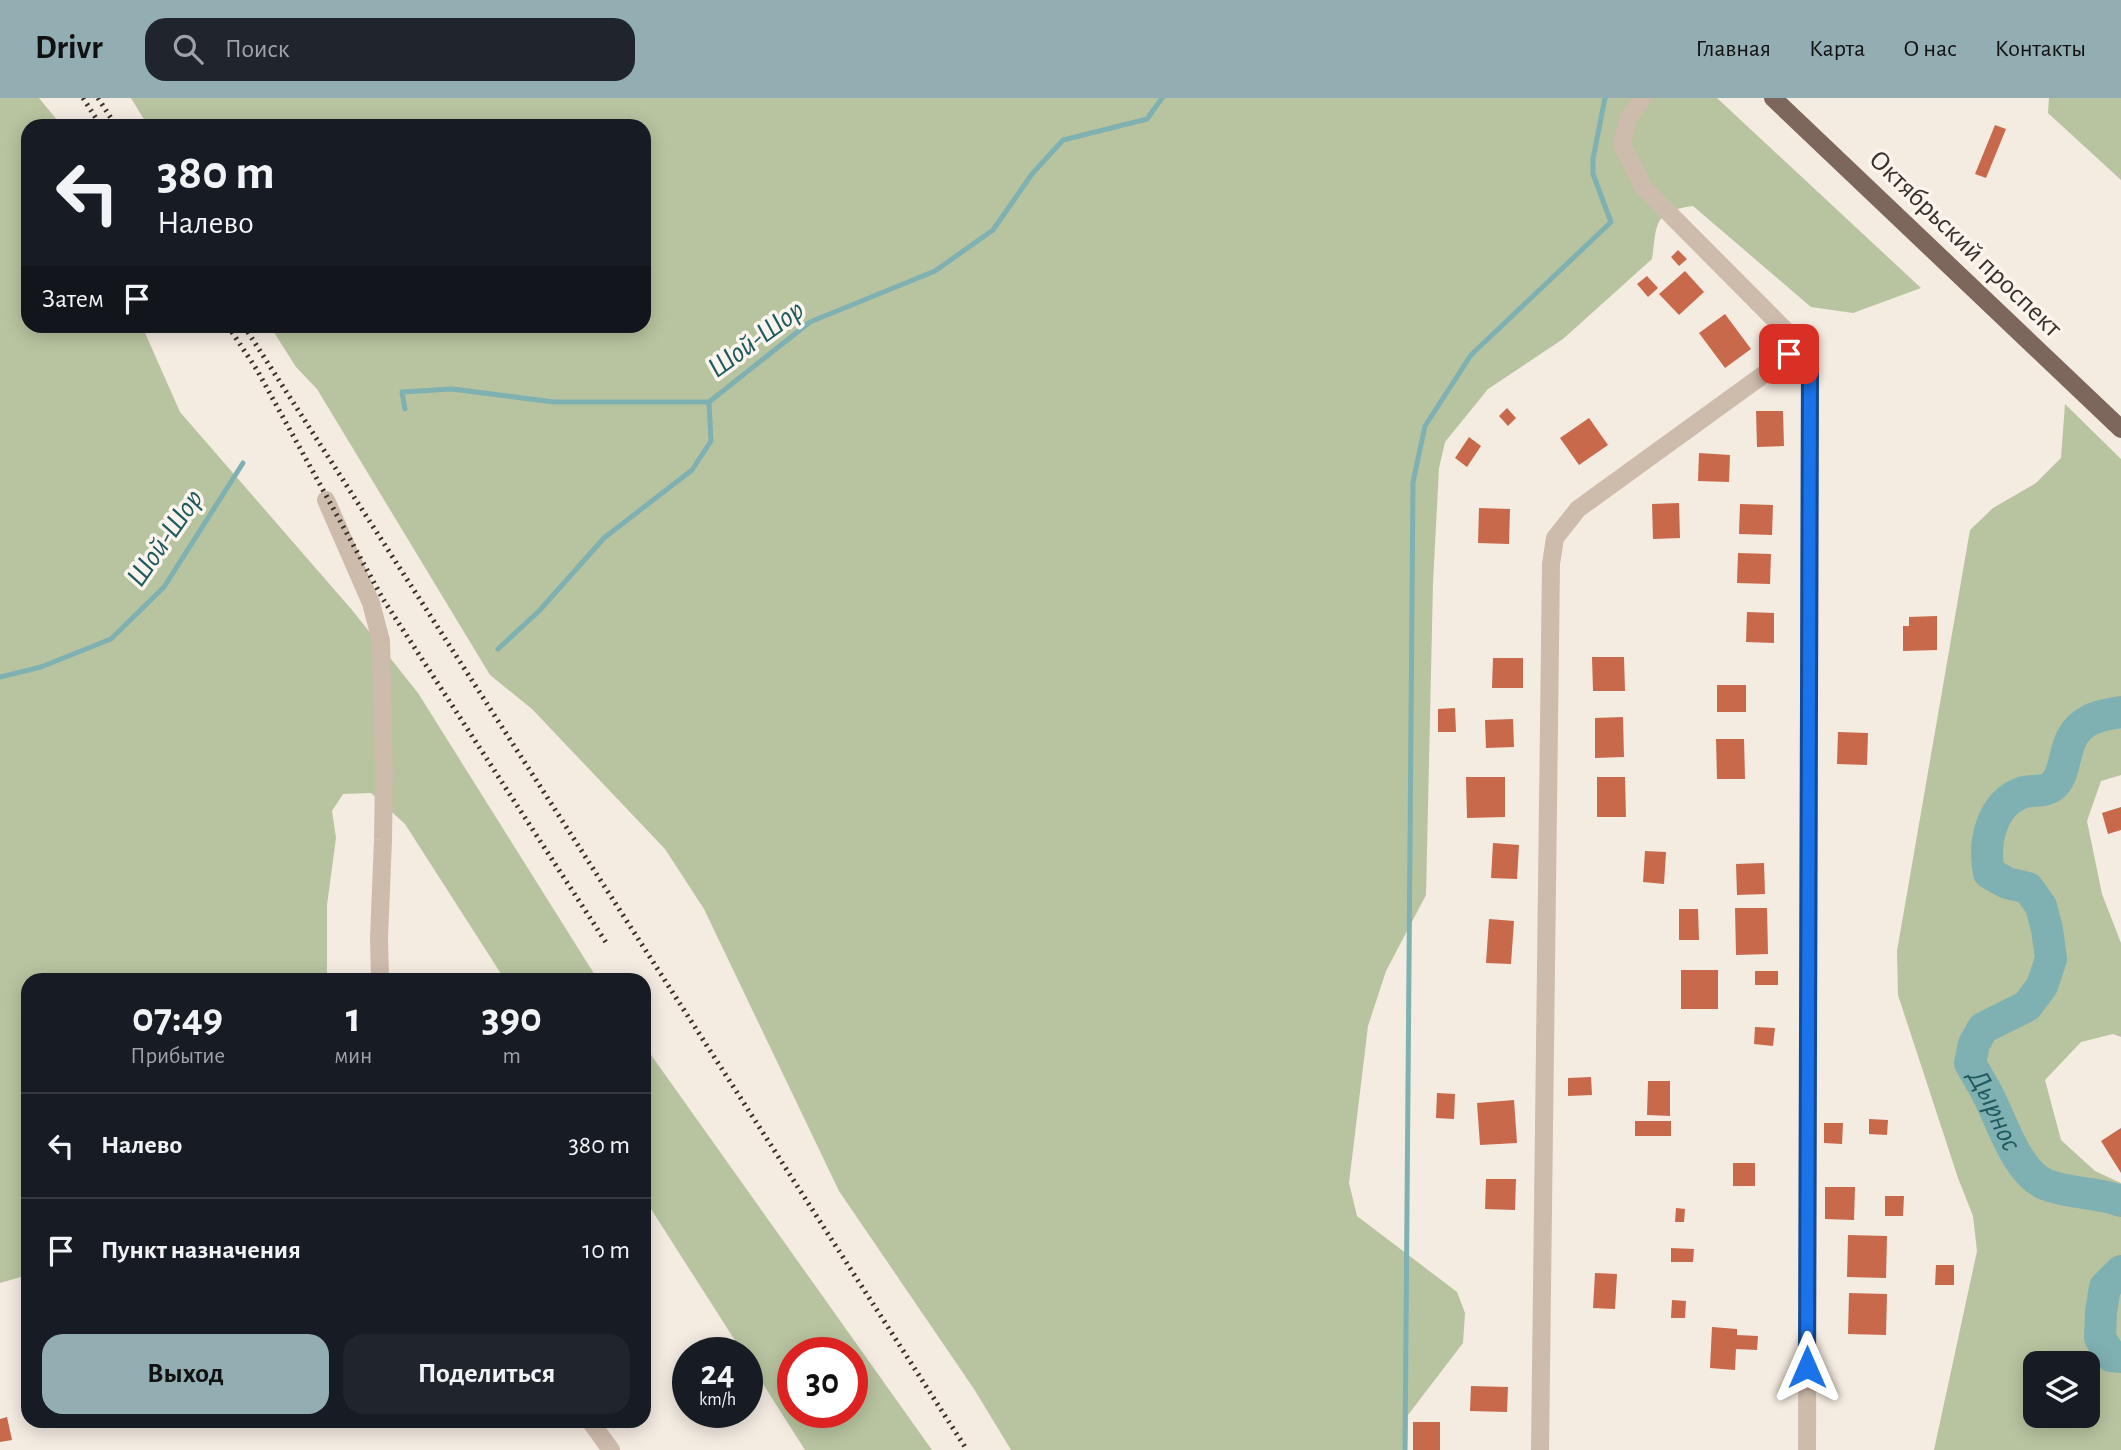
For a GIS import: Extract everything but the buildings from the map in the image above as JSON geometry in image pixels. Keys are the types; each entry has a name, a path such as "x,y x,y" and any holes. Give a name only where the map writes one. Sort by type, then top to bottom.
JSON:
{"main road":[{"name":"Октябрьский проспект","path":"1773,98 2121,429"}],"street":[{"path":"1643,98 1629,117 1622,145 1644,188 1799,344 1810,364 1807,1450"},
{"path":"1540,1450 1551,564 1555,538 1578,509 1778,364 1799,344"},
{"path":"327,500 371,603 381,641 384,813 380,973"},
{"path":"595,1428 611,1450"}],"green space":[{"path":"0,98 39,98 56,119 21,119 21,333 145,333 180,412 352,610 418,693 594,973 501,973 405,824 371,793 343,794 332,811 336,838 327,905 327,973 21,973 21,1277 0,1283"},
{"path":"131,98 1717,98 1921,288 1853,313 1811,307 1693,206 1670,211 1659,221 1652,259 1563,339 1488,389 1445,442 1439,468 1433,583 1426,895 1386,971 1368,1026 1349,1183 1357,1216 1457,1292 1465,1313 1463,1343 1408,1415 1407,1450 1011,1450 974,1389 839,1191 704,909 665,849 532,709 490,675 317,389 296,367 274,333 651,333 651,119 144,119"},
{"path":"2049,98 2121,98 2121,180 2048,113"},
{"path":"2065,404 2121,459 2121,775 2101,781 2087,821 2102,894 2121,943 2121,1037 2113,1034 2081,1042 2045,1080 2061,1140 2095,1171 2121,1183 2121,1450 1934,1450 1977,1251 1973,1216 1898,995 1897,951 1970,530 1993,508 2036,483 2061,458"},
{"path":"651,1055 852,1337 777,1337 777,1406 763,1384 763,1337 733,1337 651,1209"},
{"path":"868,1360 932,1450 805,1450 791,1428 868,1428"}],"waterway":[{"name":"Шой-Шор","path":"405,409 402,392 452,389 554,402 709,402 810,322 935,271 993,230 1032,174 1063,140 1147,119 1162,98"},
{"path":"1405,1450 1413,482 1425,426 1471,355 1611,222 1593,174 1593,159 1605,98"},
{"path":"498,649 539,611 604,538 692,470 711,441 709,402"},
{"name":"Шой-Шор","path":"0,677 41,667 111,639 164,587 243,463"},
{"name":"Дырнос","path":"2121,712 2097,717 2080,727 2073,735 2057,781 2048,789 2024,792 2013,797 1997,814 1992,825 1987,849 1989,873 2007,883 2028,888 2041,906 2051,959 2042,986 2027,1006 1983,1028 1974,1044 1970,1063 1989,1096 2013,1149 2037,1180 2056,1188 2121,1201"},
{"name":"Дырнос","path":"2121,1271 2105,1287 2100,1338 2111,1356 2121,1357"}],"railway":[{"path":"83,98 96,119"},
{"path":"98,98 112,119"},
{"path":"233,333 257,370 383,599 607,944"},
{"path":"249,333 967,1450"}],"route":[{"path":"1789,354 1799,344 1810,364 1807,1367"}]}
